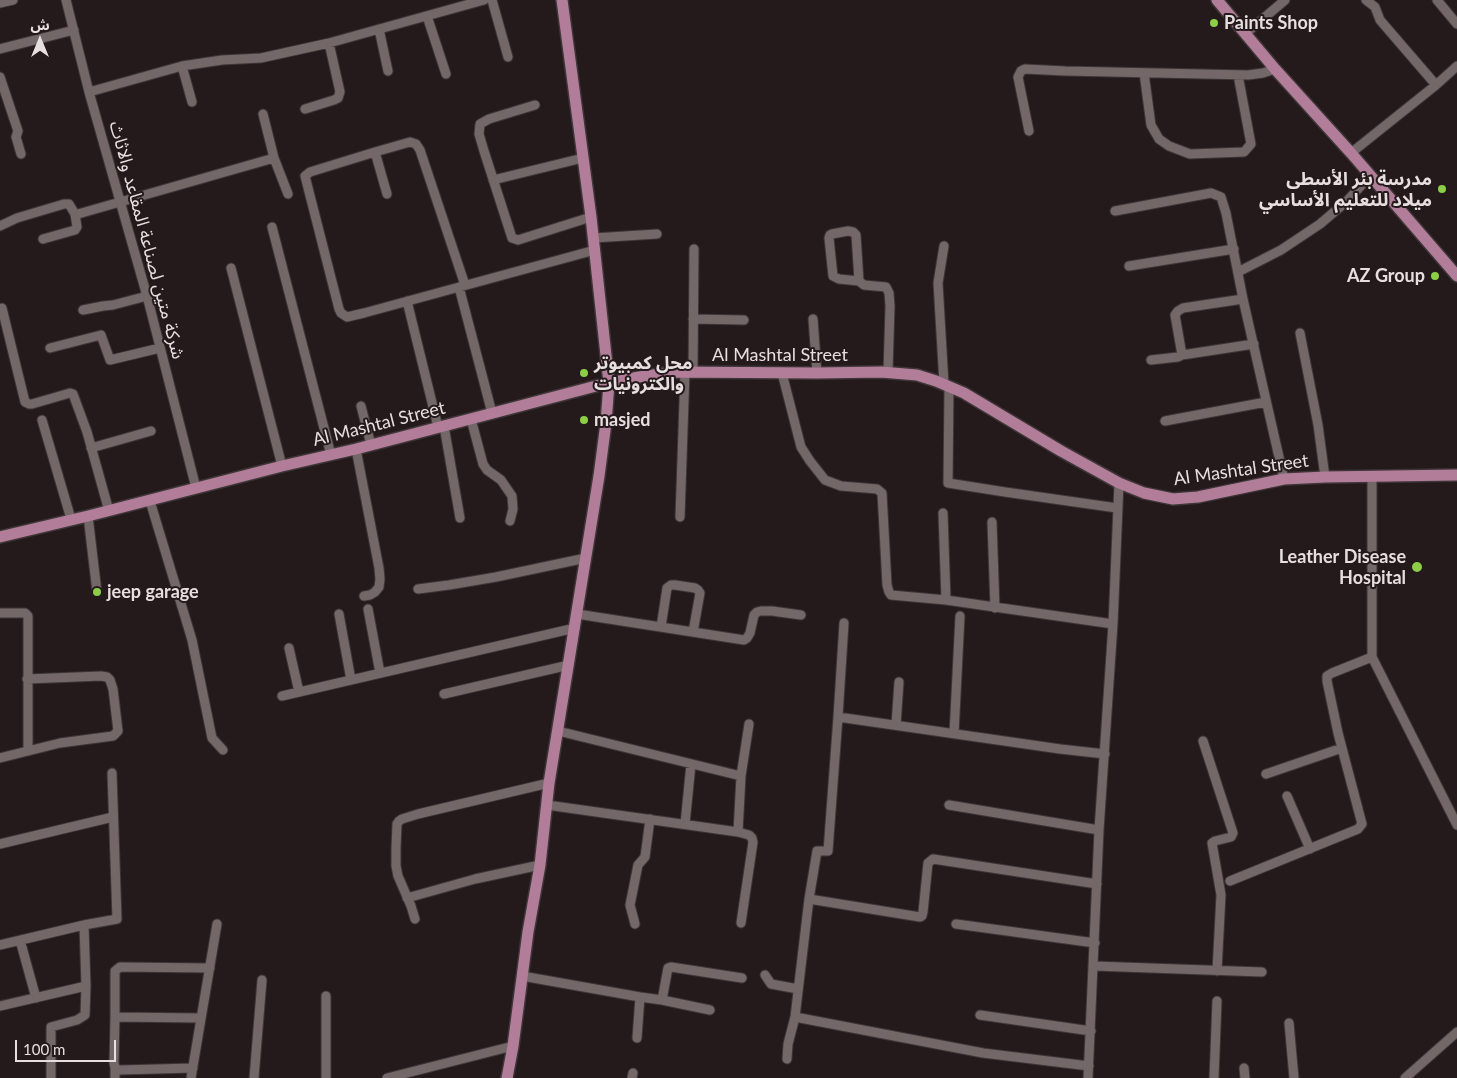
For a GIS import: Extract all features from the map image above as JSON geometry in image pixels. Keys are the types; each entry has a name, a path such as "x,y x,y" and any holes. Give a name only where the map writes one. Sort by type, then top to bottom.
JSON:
{"main road":[{"path":"507,1078 528,932 540,865 549,783 601,458 609,383 584,158 562,0"},
{"path":"1217,0 1275,69 1351,153 1457,276"},
{"name":"Al Mashtal Street","path":"0,536 150,501 609,383 656,374 689,372 888,372 917,375 964,393 1119,484 1173,499 1186,499 1284,479 1457,475"}],"street":[{"path":"0,3 13,0"},
{"name":"شركة متين لصناعة المقاعد والاثاث","path":"66,0 89,92 147,296 196,488"},
{"path":"89,92 182,66 222,60 261,58 329,43 484,0"},
{"path":"492,0 508,57"},
{"path":"1245,34 1285,0"},
{"path":"1366,0 1375,7 1380,20 1436,85"},
{"path":"1437,0 1457,24"},
{"path":"427,16 446,74"},
{"path":"379,29 388,71"},
{"path":"0,49 74,30"},
{"path":"305,109 338,98 340,92 329,43"},
{"path":"182,66 192,102"},
{"path":"1351,153 1457,66"},
{"path":"1029,131 1018,77 1021,71 1025,69 1238,74 1263,73 1275,69"},
{"path":"1144,73 1151,125 1159,139 1169,146 1190,154 1244,152 1251,144 1238,74"},
{"path":"0,77 18,131 16,137 21,154"},
{"path":"535,105 489,119 480,124 484,151 510,234 515,240 591,217"},
{"path":"263,114 274,158 288,194"},
{"path":"492,413 462,286 420,150 416,144 410,142 375,152 310,172 305,176 341,313 347,317 407,301 462,286 595,250"},
{"path":"375,152 387,194"},
{"path":"75,214 274,158"},
{"path":"493,180 584,158"},
{"path":"1238,272 1264,260 1313,229 1347,201 1370,176"},
{"path":"1115,211 1211,193 1221,197 1226,212 1243,299 1284,479"},
{"path":"0,231 2,228 0,226 17,218 69,204 75,214 77,227 75,230 43,239"},
{"path":"272,226 331,455"},
{"path":"859,281 856,235 848,231 830,235 833,276 859,281 864,285 886,287 890,306 888,372"},
{"path":"593,238 657,234"},
{"path":"944,246 938,284 946,385 948,483 1117,508"},
{"path":"680,517 693,319 694,249"},
{"path":"1129,266 1234,249"},
{"path":"231,268 282,466"},
{"path":"83,310 113,305 147,296"},
{"path":"1182,355 1175,315 1178,311 1183,308 1243,299"},
{"path":"407,301 441,426 460,518"},
{"path":"2,308 25,402 32,404 70,393 73,394 87,432 109,511"},
{"path":"693,319 744,320"},
{"path":"813,319 817,373"},
{"path":"1300,332 1318,425 1325,477"},
{"path":"50,348 101,335 110,360 160,348"},
{"path":"1151,360 1254,344"},
{"path":"782,373 801,447 825,480 841,486 877,489 882,493 889,592 891,595 946,600 1113,624"},
{"path":"1164,420 1266,402"},
{"path":"360,406 372,445"},
{"path":"471,419 483,464 487,470 501,480 512,496 513,509 510,521"},
{"path":"42,420 71,519"},
{"path":"91,448 151,431"},
{"path":"356,449 380,579 379,586 375,592 364,596"},
{"path":"1372,477 1372,657 1457,825"},
{"path":"1088,1078 1099,830 1113,624 1119,484"},
{"path":"150,501 192,640 212,738 223,750"},
{"path":"942,513 946,600"},
{"path":"88,516 98,592"},
{"path":"992,522 995,608"},
{"path":"418,589 496,577 586,558"},
{"path":"661,627 667,588 675,585 698,590 700,593 693,632"},
{"path":"368,609 380,673"},
{"path":"577,614 744,640 747,638 757,612 766,611 801,615"},
{"path":"0,612 25,613 28,616 28,751"},
{"path":"339,614 351,680"},
{"path":"954,734 960,616"},
{"path":"787,1059 788,1044 795,1017 809,899 817,850 828,851 844,623"},
{"path":"282,696 575,628"},
{"path":"289,648 299,692"},
{"path":"1230,881 1358,829 1362,824 1342,748 1327,676 1372,657"},
{"path":"444,694 569,665"},
{"path":"0,758 60,743 113,736 118,731 113,689 107,677 27,679"},
{"path":"896,725 899,682"},
{"path":"838,717 1105,754"},
{"path":"738,832 741,776 748,724"},
{"path":"558,731 741,776"},
{"path":"1203,741 1233,833 1231,837 1212,843 1221,895 1217,971"},
{"path":"1266,774 1342,748"},
{"path":"685,824 691,764"},
{"path":"0,946 84,925 117,919 112,817 112,773"},
{"path":"415,919 396,866 397,824 399,821 418,814 549,783"},
{"path":"1287,796 1310,849"},
{"path":"547,805 749,835 753,842 741,923"},
{"path":"949,805 1099,830"},
{"path":"0,844 112,817"},
{"path":"635,924 630,905 638,864 645,857 650,819"},
{"path":"809,899 920,917 923,912 928,863 933,859 1097,884"},
{"path":"407,898 475,879 540,865"},
{"path":"191,1078 217,924"},
{"path":"956,924 1094,943"},
{"path":"50,1078 51,1027 77,1020 85,1015 84,925"},
{"path":"20,940 36,998"},
{"path":"1094,966 1262,972"},
{"path":"115,1078 115,971 120,967 210,968"},
{"path":"662,1000 668,968 671,967 742,978"},
{"path":"765,975 771,984 798,989"},
{"path":"522,976 710,1010"},
{"path":"254,1078 262,980"},
{"path":"0,1006 86,986"},
{"path":"326,996 326,1078"},
{"path":"637,1038 640,998"},
{"path":"1214,1078 1217,1001"},
{"path":"980,1015 1091,1031"},
{"path":"116,1017 201,1018"},
{"path":"795,1017 983,1053 1089,1066"},
{"path":"1289,1023 1294,1078"},
{"path":"1405,1078 1456,1036"},
{"path":"387,1078 406,1076 513,1046"},
{"path":"115,1068 119,1070 193,1068"},
{"path":"1244,1068 1245,1078"}],"place":[{"name":"Paints Shop","path":"1214,23"},
{"name":"مدرسة بئر الأسطى ميلاد للتعليم الأساسي","path":"1442,189"},
{"name":"AZ Group","path":"1435,276"},
{"name":"محل كمبيوتر والكترونيات","path":"584,373"},
{"name":"masjed","path":"584,420"},
{"name":"Leather Disease Hospital","path":"1417,567"},
{"name":"jeep garage","path":"97,592"}]}
